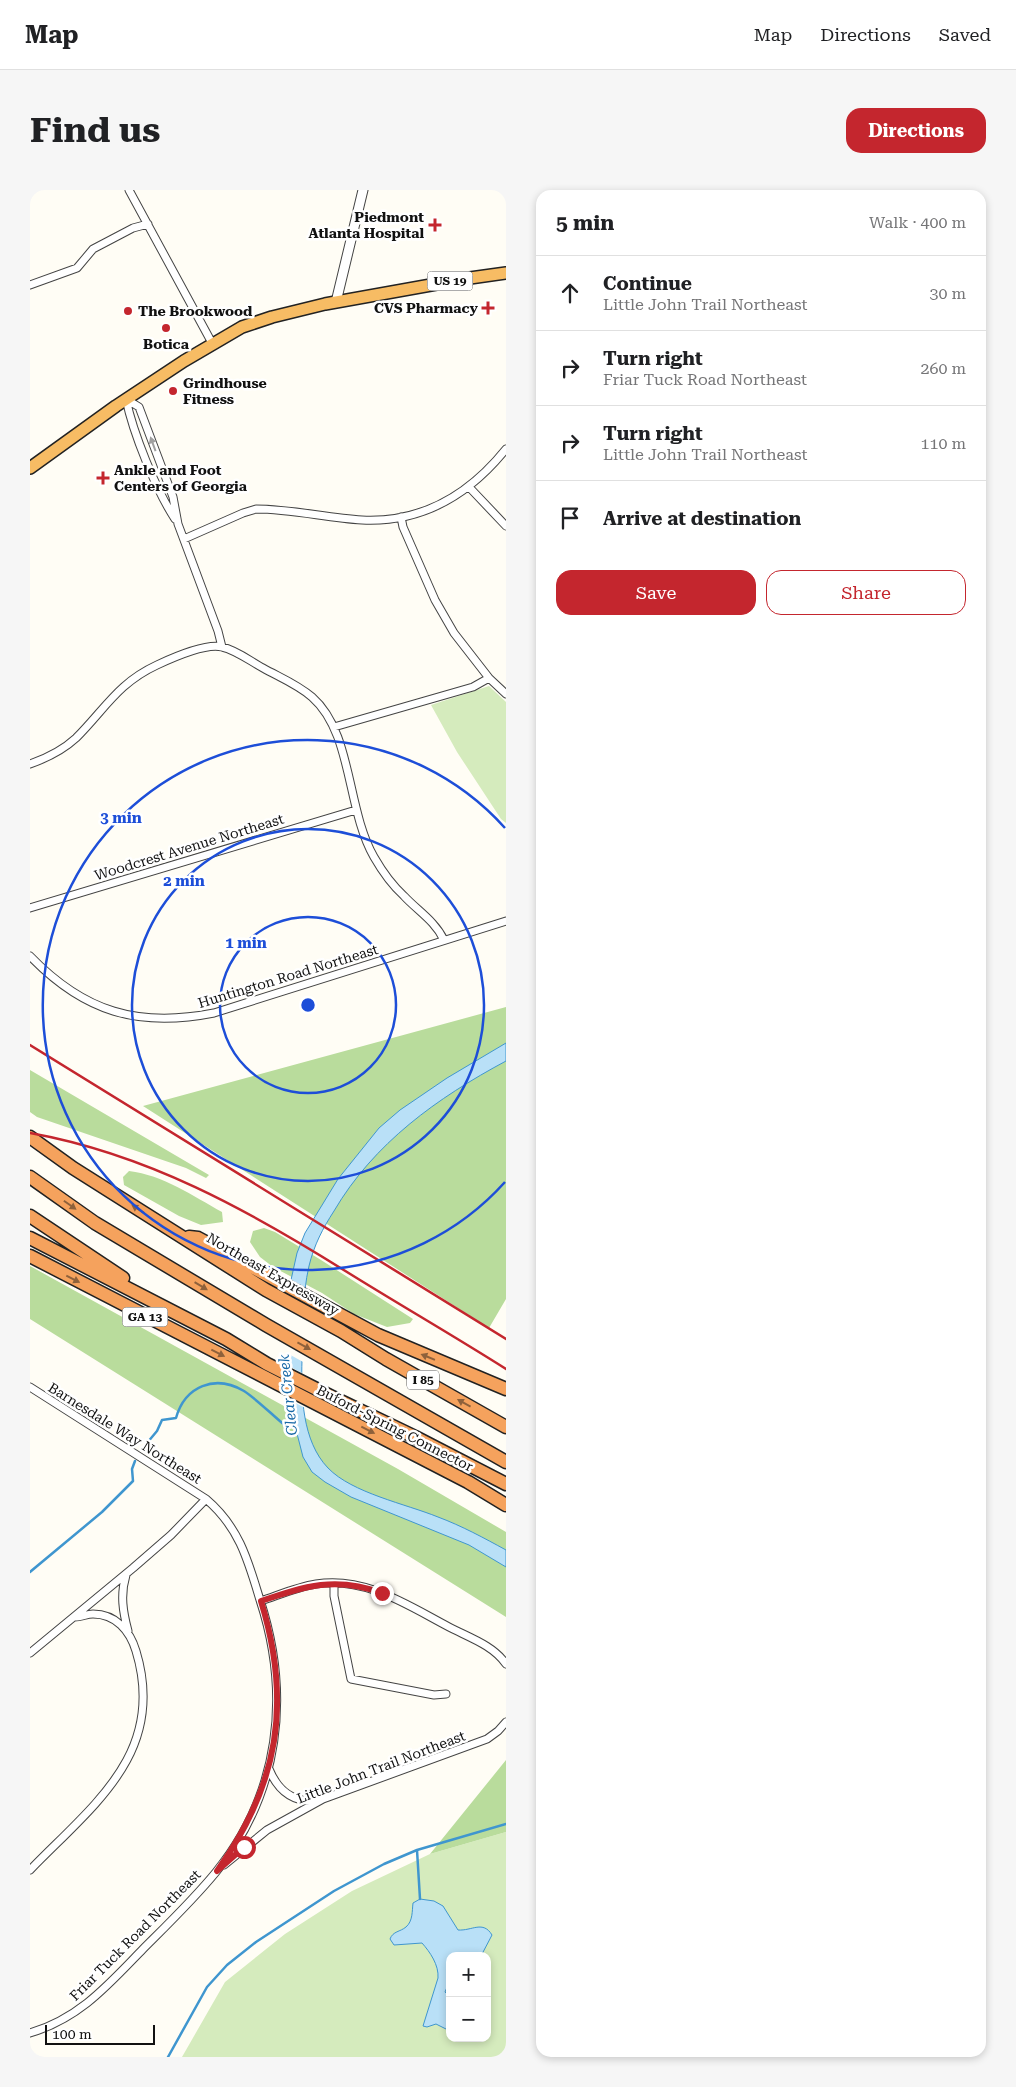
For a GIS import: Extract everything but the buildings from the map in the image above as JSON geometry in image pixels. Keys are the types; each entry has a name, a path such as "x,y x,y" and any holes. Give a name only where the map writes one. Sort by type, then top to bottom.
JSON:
{"highway":[{"name":"US 19","path":"30,468 126,399 242,327 272,316 336,302 506,273"},
{"name":"Northeast Expressway","path":"30,1137 73,1168 266,1290 341,1331 506,1427"},
{"name":"I 85","path":"30,1178 95,1223 266,1326 342,1367 375,1388 506,1462"},
{"path":"30,1216 92,1258 197,1324"},
{"path":"179,1236 198,1238 341,1316 411,1350 506,1389"},
{"name":"Buford-Spring Connector","path":"30,1238 226,1339 267,1364 416,1437 506,1484"},
{"name":"Buford-Spring Connector","path":"30,1256 468,1482 506,1505"}],"street":[{"path":"129,190 212,344"},
{"path":"336,302 363,190"},
{"path":"30,285 77,268 93,250 133,228 148,224"},
{"path":"126,399 129,412 164,502 178,524 184,539 218,631 222,647"},
{"path":"126,399 139,407 173,497 178,524"},
{"path":"184,539 243,513 256,510 362,520 401,517 436,507 469,487 493,465 506,449"},
{"path":"469,487 506,526"},
{"path":"401,517 403,527 444,618 464,648 489,678 506,694"},
{"path":"30,764 50,756 69,743 112,696 136,676 158,665 201,649 222,647 303,690 321,706 334,727 341,745 356,810 366,841 382,870 403,896 434,924 444,940"},
{"path":"334,727 473,686 489,678"},
{"name":"Woodcrest Avenue Northeast","path":"30,908 356,810"},
{"name":"Huntington Road Northeast","path":"30,956 59,983 86,1000 109,1010 132,1016 172,1019 214,1013 506,921"},
{"name":"Barnesdale Way Northeast","path":"30,1388 206,1499"},
{"path":"31,1653 126,1575 171,1535 206,1499"},
{"name":"Friar Tuck Road Northeast","path":"30,2033 55,2025 86,2006 217,1871 234,1848 248,1823 269,1768 276,1727 277,1684 272,1641 261,1601 238,1536 224,1516 206,1499"},
{"path":"30,1870 115,1781 129,1758 137,1736 143,1704 141,1671 124,1614 122,1597 126,1575"},
{"path":"261,1601 303,1587 334,1583 359,1586 382,1593 491,1649 506,1664"},
{"path":"334,1583 334,1596 351,1678 434,1695 446,1694"},
{"path":"75,1617 91,1614 105,1616 118,1622 128,1631"},
{"name":"Little John Trail Northeast","path":"217,1871 267,1830 321,1801 488,1739 506,1722"},
{"path":"269,1768 276,1784 289,1796 304,1801 321,1801"}],"green space":[{"path":"489,686 506,702 506,823 501,819 457,752 431,705"},
{"path":"506,1007 506,1299 489,1328 143,1106"},
{"path":"30,1070 209,1175 206,1178 186,1168 37,1117 30,1112"},
{"path":"129,1171 154,1177 189,1193 222,1212 223,1222 201,1225 179,1216 124,1185 123,1177"},
{"path":"264,1228 275,1232 321,1260 413,1319 410,1323 387,1327 354,1314 322,1293 273,1267 260,1257 250,1242 253,1231"},
{"path":"30,1266 398,1469 506,1532 506,1617 30,1319"},
{"path":"506,1760 506,1832 430,1854"},
{"path":"506,1832 506,2057 182,2057 225,1982 285,1934 352,1891 430,1854"}],"water":[{"path":"506,1043 506,1061 456,1090 409,1124 368,1164 330,1217 316,1244 307,1277 303,1313 302,1374 303,1402 308,1431 319,1457 328,1468 338,1477 365,1491 447,1521 473,1532 506,1550 506,1567 469,1545 351,1497 312,1472 303,1457 292,1414 287,1342 291,1280 297,1253 305,1233 338,1179 379,1128 400,1110 447,1078"},
{"path":"420,1899 434,1901 443,1906 458,1930 481,1927 485,1928 492,1935 483,1952 446,1952 446,2029 436,2024 427,2027 423,2026 438,1978 437,1968 431,1955 422,1943 394,1945 390,1939 393,1934 404,1929 410,1922 413,1903"}],"pier":[{"path":"289,1279 308,1289 305,1363 285,1352"},
{"path":"285,1364 304,1374 307,1409 288,1399"}],"waterway":[{"name":"Clear Creek","path":"147,1443 157,1431 162,1420 176,1418 186,1398 202,1386 212,1384 233,1386 244,1391 287,1427 296,1426"},
{"path":"30,1572 102,1512 133,1481 132,1469 135,1461"},
{"path":"168,2057 207,1987 227,1965 256,1942 334,1891 384,1864 417,1850 506,1824"},
{"path":"417,1850 420,1899"}],"railway":[{"path":"30,1045 506,1339"},
{"path":"30,1133 73,1142 115,1155 156,1170 234,1206 310,1249 506,1369"}],"place":[{"name":"Piedmont Atlanta Hospital","path":"435,225"},
{"name":"CVS Pharmacy","path":"488,308"},
{"name":"The Brookwood","path":"128,311"},
{"name":"Botica","path":"166,328"},
{"name":"Grindhouse Fitness","path":"173,391"},
{"name":"Ankle and Foot Centers of Georgia","path":"103,478"}],"route":[{"path":"244,1847 217,1871 234,1848 260,1796 269,1768 276,1727 278,1708 276,1665 272,1641 261,1601 318,1584 346,1584 382,1593"}]}
